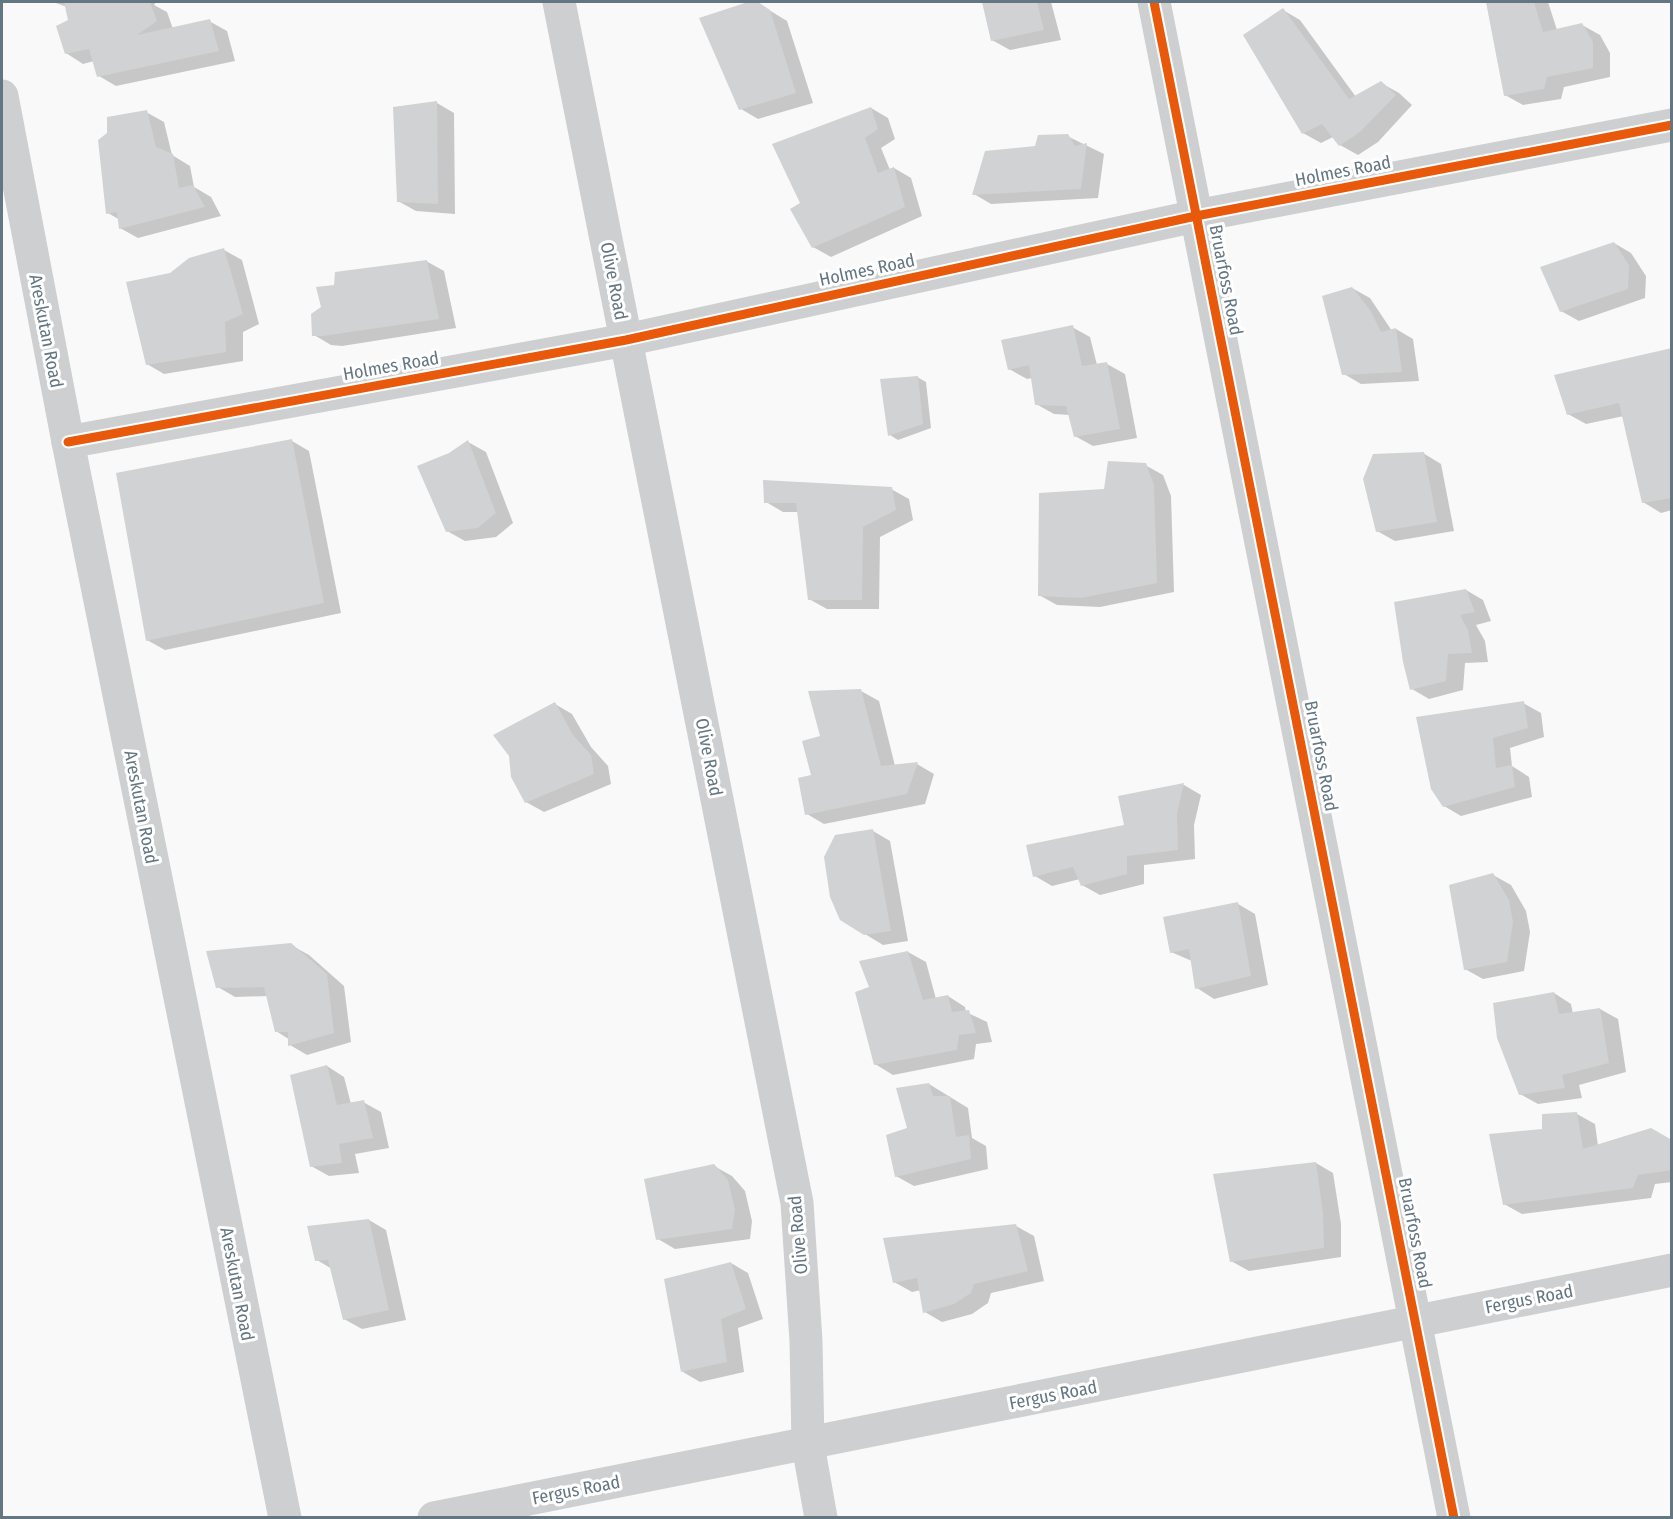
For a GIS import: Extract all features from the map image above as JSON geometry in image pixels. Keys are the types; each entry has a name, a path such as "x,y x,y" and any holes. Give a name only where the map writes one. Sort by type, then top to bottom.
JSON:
{"street":[{"name":"Olive Road","path":"559,2 797,1203 806,1341 808,1445 821,1518"},
{"name":"Bruarfoss Road","path":"1154,2 1454,1518"},
{"name":"Areskutan Road","path":"2,96 68,442 285,1518"},
{"name":"Holmes Road","path":"68,442 626,340 1196,216 1671,125"},
{"name":"Fergus Road","path":"434,1518 808,1445 1671,1270"}],"building":[{"path":"64,2 150,2 157,21 137,35 210,19 219,51 97,77 89,49 65,54 56,26 68,20"},
{"path":"748,2 758,2 770,10 796,93 739,110 699,18"},
{"path":"982,2 1037,2 1044,30 991,41"},
{"path":"1486,2 1534,2 1543,32 1582,23 1593,42 1593,68 1547,77 1544,89 1504,96"},
{"path":"1283,8 1349,99 1381,81 1396,95 1360,132 1339,146 1322,124 1302,134 1243,35"},
{"path":"437,101 438,204 397,202 393,107"},
{"path":"871,107 878,129 865,138 878,173 894,167 905,207 812,248 790,209 800,203 772,144"},
{"path":"147,110 156,147 173,154 179,188 193,185 205,207 119,229 117,212 106,214 98,140 107,133 107,117"},
{"path":"1068,134 1075,146 1087,143 1081,189 972,195 985,151 1035,146 1038,135"},
{"path":"1614,242 1629,265 1628,289 1560,312 1540,267"},
{"path":"224,248 243,314 225,322 226,352 146,365 126,282 170,273 189,258"},
{"path":"427,260 439,319 312,336 311,314 321,307 316,287 334,285 335,272"},
{"path":"1352,287 1370,310 1381,332 1396,328 1402,372 1342,375 1322,296"},
{"path":"1073,325 1082,366 1107,362 1120,429 1074,437 1066,406 1035,405 1029,365 1008,370 1001,340"},
{"path":"1672,348 1672,498 1642,503 1619,403 1567,415 1554,375"},
{"path":"918,376 923,424 888,436 880,379"},
{"path":"292,439 324,603 146,641 116,473"},
{"path":"468,440 496,513 478,528 446,532 417,466 449,453"},
{"path":"1424,452 1437,522 1376,532 1363,479 1373,454"},
{"path":"1108,461 1146,463 1154,485 1157,583 1081,598 1038,596 1039,493 1104,489"},
{"path":"763,480 892,487 896,510 863,527 862,600 808,600 796,503 764,503"},
{"path":"1466,589 1475,612 1460,615 1468,630 1472,653 1448,654 1446,681 1410,690 1403,662 1394,602"},
{"path":"861,689 881,766 918,762 907,794 805,815 798,778 811,775 802,741 820,736 808,691"},
{"path":"1524,701 1528,728 1493,738 1496,768 1512,765 1515,787 1443,807 1431,789 1416,717"},
{"path":"555,702 573,735 591,755 594,774 525,803 511,777 509,756 493,735"},
{"path":"1184,783 1177,814 1178,850 1127,856 1127,874 1081,886 1073,867 1033,877 1026,845 1124,825 1118,796"},
{"path":"873,829 891,931 864,935 840,920 830,897 824,857 835,835"},
{"path":"1493,873 1509,900 1513,922 1507,962 1464,970 1449,885"},
{"path":"1238,902 1251,976 1195,989 1189,949 1170,953 1163,917"},
{"path":"291,943 327,974 334,1033 288,1046 288,1032 275,1032 264,987 216,988 206,951"},
{"path":"908,951 923,1000 948,995 952,1012 969,1010 976,1033 959,1035 957,1050 874,1065 855,992 869,987 859,961"},
{"path":"1554,992 1559,1014 1600,1008 1609,1063 1562,1075 1565,1088 1519,1095 1497,1038 1493,1003"},
{"path":"327,1065 337,1105 364,1100 373,1138 339,1144 342,1163 310,1167 290,1075"},
{"path":"929,1083 933,1096 950,1096 956,1137 969,1135 971,1159 895,1177 886,1135 907,1128 896,1088"},
{"path":"1577,1112 1583,1149 1651,1128 1672,1140 1672,1170 1638,1175 1633,1188 1503,1205 1489,1134 1542,1129 1542,1114"},
{"path":"1316,1162 1323,1213 1324,1248 1230,1262 1213,1174"},
{"path":"714,1164 728,1180 735,1210 732,1229 656,1240 644,1179"},
{"path":"369,1219 389,1310 343,1320 328,1260 315,1261 307,1226"},
{"path":"1016,1224 1028,1271 974,1284 971,1293 954,1304 923,1313 917,1278 893,1283 883,1238"},
{"path":"731,1262 746,1309 721,1319 727,1362 681,1372 664,1279"}],"cycle path":[{"path":"1154,2 1454,1518"},
{"path":"68,442 626,340 1196,216 1672,125"}]}
